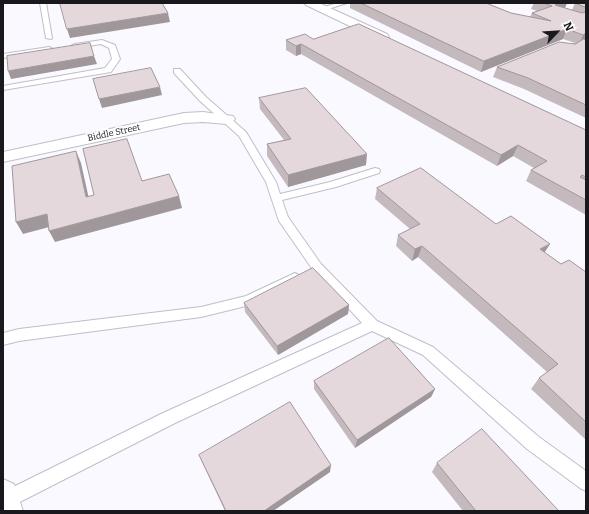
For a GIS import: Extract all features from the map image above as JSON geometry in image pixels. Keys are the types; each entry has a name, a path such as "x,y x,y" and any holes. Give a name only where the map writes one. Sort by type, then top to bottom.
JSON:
{"street":[{"path":"316,6 398,44"},
{"name":"Biddle Street","path":"3,157 184,118 203,117 227,119"}],"lane":[{"path":"43,3 49,38"},
{"path":"316,6 344,3"},
{"path":"3,56 102,42 112,47 116,59 108,70 3,88"},
{"path":"177,71 202,99 243,134 271,182 283,218 317,268 372,325 428,351 534,443 586,482"},
{"path":"276,198 332,185 375,171"},
{"path":"3,339 19,335 201,312 249,300 317,268"},
{"path":"5,503 169,418 372,325"}],"building":[{"path":"60,3 162,3 168,13 67,29"},
{"path":"361,3 486,3 511,13 551,21 532,13 552,6 543,3 561,3 555,5 582,13 586,12 586,33 583,35 567,29 484,61"},
{"path":"575,3 586,3 586,7"},
{"path":"359,24 586,130 586,177 582,175 580,177 586,180 586,200 531,170 547,161 518,145 501,155 301,44 296,46 286,40 305,34 313,39"},
{"path":"584,39 586,40 586,105 528,78 497,67 559,42 575,44"},
{"path":"90,43 94,56 8,71 7,56"},
{"path":"151,68 160,87 99,99 93,79"},
{"path":"306,88 367,154 288,175 267,144 291,139 259,98"},
{"path":"127,139 142,181 169,174 179,196 49,231 47,214 16,222 12,166 76,151 86,197 94,195 83,149"},
{"path":"421,168 496,224 511,216 550,244 540,249 561,264 569,260 586,272 586,422 539,378 558,364 422,246 415,249 398,235 420,224 377,188"},
{"path":"313,268 349,305 277,346 244,303"},
{"path":"389,338 435,389 357,440 314,381"},
{"path":"290,402 331,465 264,511 226,511 199,455"},
{"path":"482,429 559,511 476,511 437,463"}]}
